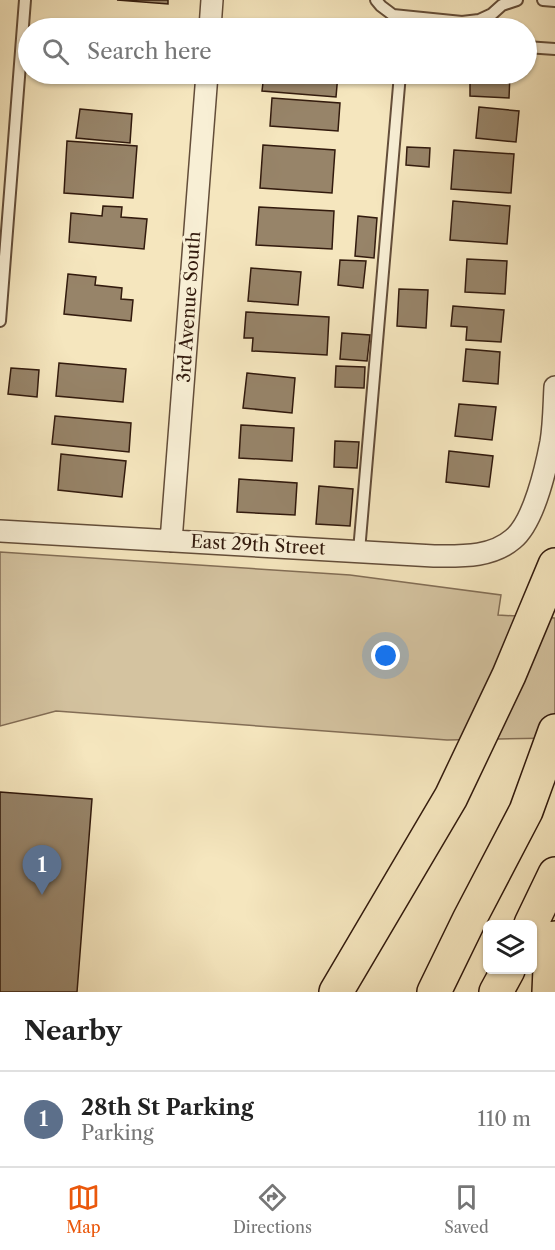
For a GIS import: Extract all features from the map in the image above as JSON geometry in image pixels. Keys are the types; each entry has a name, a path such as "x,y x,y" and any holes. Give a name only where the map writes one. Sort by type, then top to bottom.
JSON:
{"highway":[{"path":"336,992 452,797 535,617 555,565"},
{"path":"434,992 526,811 555,731"},
{"path":"533,920 555,874"},
{"path":"549,992 551,945 555,938"},
{"path":"496,992 505,974"}],"street":[{"path":"211,18 212,0"},
{"name":"3rd Avenue South","path":"171,541 206,84"},
{"name":"East 29th Street","path":"0,531 471,556 494,550 513,539 525,525 538,490 551,441 555,387"}],"lane":[{"path":"24,18 25,0"},
{"path":"376,0 393,15 423,18"},
{"path":"483,18 502,5 517,0"},
{"path":"543,0 555,1"},
{"path":"537,48 555,49"},
{"path":"0,321 18,84"},
{"path":"359,551 399,84"}],"shaded area":[{"path":"0,552 350,575 501,595 498,615 555,618 555,738 447,740 56,711 0,726"}],"building":[{"path":"117,0 168,0 168,4"},
{"path":"263,84 337,84 336,97 262,91"},
{"path":"470,84 510,84 509,98 470,96"},
{"path":"272,98 340,103 338,131 270,126"},
{"path":"479,107 519,111 516,142 476,138"},
{"path":"80,109 132,114 130,143 76,138"},
{"path":"67,141 137,146 133,198 64,193"},
{"path":"263,145 335,150 332,193 260,188"},
{"path":"407,147 430,148 429,167 406,165"},
{"path":"454,150 514,154 511,193 451,189"},
{"path":"453,201 510,206 507,244 450,240"},
{"path":"103,206 122,207 121,217 147,219 144,249 69,242 71,213 102,216"},
{"path":"259,207 334,211 332,249 256,245"},
{"path":"358,216 377,218 374,258 355,256"},
{"path":"467,259 507,261 505,294 465,292"},
{"path":"340,260 366,261 363,288 338,285"},
{"path":"251,268 301,272 298,305 248,301"},
{"path":"68,274 96,277 95,285 122,288 121,299 133,300 131,321 64,314"},
{"path":"399,289 428,290 426,328 397,326"},
{"path":"453,306 504,310 501,342 466,340 467,327 451,326"},
{"path":"246,312 329,317 327,355 252,351 253,338 244,338"},
{"path":"342,333 370,335 367,361 340,359"},
{"path":"466,349 500,352 498,384 463,381"},
{"path":"59,363 126,369 123,402 56,396"},
{"path":"336,366 365,367 364,388 335,387"},
{"path":"11,368 39,370 37,397 8,394"},
{"path":"247,373 295,378 292,413 243,408"},
{"path":"459,404 496,407 492,440 455,436"},
{"path":"55,416 131,423 129,452 52,444"},
{"path":"241,425 294,428 292,461 239,458"},
{"path":"335,441 359,442 357,468 334,467"},
{"path":"449,451 493,456 489,487 446,482"},
{"path":"61,454 126,461 122,497 58,490"},
{"path":"239,479 297,483 295,515 237,512"},
{"path":"319,486 353,489 350,526 316,524"},
{"path":"0,792 92,799 77,992 0,992"}],"place":[{"name":"28th St Parking","path":"42,895"}]}
